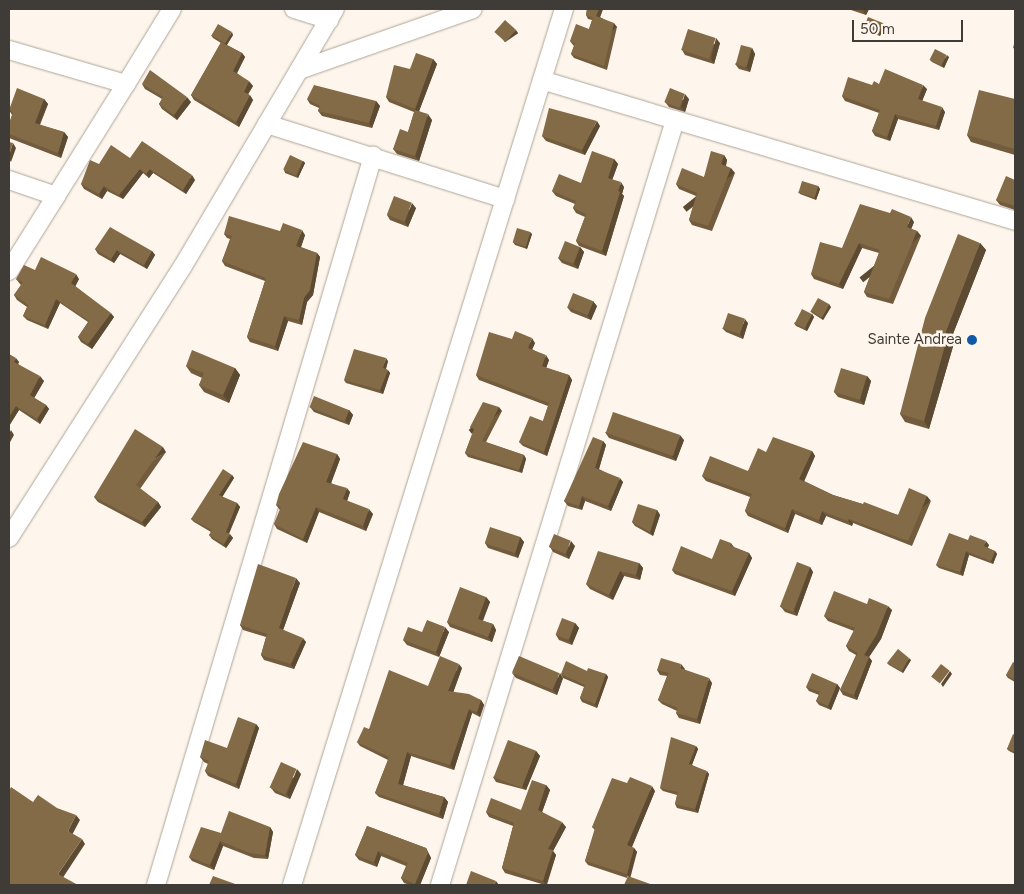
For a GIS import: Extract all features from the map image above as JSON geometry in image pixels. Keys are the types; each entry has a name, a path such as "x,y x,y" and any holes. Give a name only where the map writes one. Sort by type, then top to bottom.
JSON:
{"street":[{"path":"9,271 172,9"},
{"path":"9,538 183,266 332,15 294,9"},
{"path":"299,70 473,9"},
{"path":"292,885 564,9"},
{"path":"9,50 126,84"},
{"path":"542,80 1015,221"},
{"path":"440,885 675,120"},
{"path":"267,124 505,199"},
{"path":"156,885 373,156"},
{"path":"9,180 56,196"}],"building":[{"path":"587,9 599,9 596,16 614,23 604,66 571,54 575,43 570,41 576,24 589,29 593,18 586,15"},
{"path":"868,17 883,23 878,34 864,28"},
{"path":"505,20 516,30 505,42 494,32"},
{"path":"218,24 232,32 225,43 212,35"},
{"path":"688,29 716,38 709,59 681,50"},
{"path":"221,42 242,53 233,71 249,81 244,92 250,95 236,122 191,95"},
{"path":"741,45 752,48 746,67 736,64"},
{"path":"935,49 947,55 941,66 930,60"},
{"path":"416,53 433,59 415,109 386,97 394,65 410,69"},
{"path":"885,69 923,85 918,99 942,107 936,126 895,114 887,137 872,131 880,110 842,96 848,77 872,85 874,81 879,84"},
{"path":"150,70 187,97 174,115 159,104 163,97 142,84"},
{"path":"314,85 376,101 369,123 318,111 320,106 307,99"},
{"path":"17,88 44,99 35,123 64,132 58,153 9,134 9,124 13,112 9,110"},
{"path":"670,88 685,94 679,108 664,102"},
{"path":"979,90 1015,99 1015,149 967,135"},
{"path":"549,108 597,121 582,150 542,136"},
{"path":"415,110 428,114 415,156 393,149 400,129 408,132"},
{"path":"142,141 192,175 183,190 150,169 146,174 140,169 119,195 104,186 99,194 81,184 90,160 99,164 111,145 130,158"},
{"path":"9,142 13,143 9,155"},
{"path":"592,151 614,159 608,178 621,182 618,191 620,192 602,251 576,241 586,214 573,208 576,201 552,191 559,174 581,183"},
{"path":"711,151 724,155 721,164 731,168 708,226 689,220 697,193 676,184 682,168 704,177"},
{"path":"290,155 303,161 296,175 283,170"},
{"path":"1006,176 1015,180 1015,206 996,200"},
{"path":"802,181 818,186 815,197 798,192"},
{"path":"394,196 412,203 405,221 387,215"},
{"path":"860,204 890,213 892,209 911,217 907,227 917,231 889,299 864,292 880,250 859,243 839,284 811,274 820,242 842,248"},
{"path":"229,216 280,231 283,223 302,230 296,246 317,253 310,290 304,298 299,320 284,316 275,346 247,337 266,278 222,261 232,236 224,234"},
{"path":"110,227 152,251 144,265 117,250 111,259 95,249"},
{"path":"517,228 530,232 526,246 513,242"},
{"path":"958,234 980,243 945,334 948,335 924,421 900,414 925,318"},
{"path":"565,241 580,247 573,264 558,258"},
{"path":"41,257 76,274 71,283 111,313 88,344 78,337 89,321 56,299 45,325 23,316 28,305 14,295 23,282 16,279 24,265 35,270"},
{"path":"573,293 593,301 588,315 567,307"},
{"path":"818,298 829,304 822,317 811,311"},
{"path":"802,309 812,314 805,328 795,323"},
{"path":"728,313 745,319 740,334 723,328"},
{"path":"515,331 532,338 528,348 546,355 542,366 569,375 544,452 519,442 530,416 543,421 549,403 476,375 489,332 512,339"},
{"path":"354,349 386,358 383,368 388,370 380,390 344,380"},
{"path":"192,350 235,368 223,395 199,385 204,373 186,366"},
{"path":"9,354 16,358 14,362 40,376 30,395 46,405 37,419 16,406 9,417"},
{"path":"841,368 867,376 860,400 834,392"},
{"path":"314,396 349,410 345,421 310,407"},
{"path":"483,402 499,407 482,441 524,455 519,470 465,453 474,429 470,427"},
{"path":"613,412 680,435 673,456 606,433"},
{"path":"135,429 163,447 136,485 158,502 142,522 94,497"},
{"path":"593,437 603,441 595,468 620,478 608,506 582,496 579,506 564,501"},
{"path":"773,437 812,451 799,479 833,495 863,504 864,502 898,515 909,488 927,496 908,541 822,511 819,520 792,509 785,528 745,511 752,494 702,476 710,456 748,471 758,448 766,452"},
{"path":"303,442 337,454 326,482 347,488 343,499 369,509 363,526 316,507 303,539 274,524 281,507 276,505 279,494"},
{"path":"223,469 232,475 219,495 237,503 226,532 230,534 224,544 209,535 212,530 191,519"},
{"path":"638,504 657,510 650,532 632,522"},
{"path":"490,527 520,537 515,553 485,543"},
{"path":"949,533 968,540 970,535 986,541 984,546 995,551 991,561 966,551 960,572 936,565"},
{"path":"554,534 571,541 565,554 549,547"},
{"path":"720,539 731,543 730,546 749,553 732,591 672,570 681,546 712,559"},
{"path":"598,551 639,563 636,575 620,571 609,595 586,584"},
{"path":"797,562 810,567 793,612 780,607"},
{"path":"258,564 296,578 279,628 303,638 291,664 261,655 267,634 240,625"},
{"path":"460,587 486,597 478,619 493,624 488,637 447,622"},
{"path":"834,591 867,604 869,598 888,606 877,634 864,655 869,657 854,695 840,690 858,653 846,646 855,628 824,616"},
{"path":"562,618 575,623 569,640 556,635"},
{"path":"427,620 445,627 436,652 403,640 408,627 422,632"},
{"path":"898,649 909,658 902,671 887,663"},
{"path":"440,656 459,664 448,691 469,694 481,700 477,712 469,709 450,765 407,752 398,784 444,797 439,814 375,793 389,757 357,742 364,727 369,729 389,670 428,686"},
{"path":"519,656 560,673 552,690 512,673"},
{"path":"661,658 681,664 680,668 709,678 697,719 676,713 678,708 658,700 669,673 657,670"},
{"path":"566,661 587,671 588,668 606,674 595,704 580,698 585,685 561,674"},
{"path":"1013,662 1015,663 1015,680 1006,675"},
{"path":"941,664 950,671 940,683 931,677"},
{"path":"812,673 837,684 828,706 816,701 820,692 806,687"},
{"path":"238,717 256,724 236,784 205,771 209,761 200,757 205,740 227,748"},
{"path":"1013,734 1015,735 1015,752 1007,749"},
{"path":"671,737 696,746 689,764 707,771 695,809 675,804 678,792 660,788"},
{"path":"508,740 536,751 522,788 494,777"},
{"path":"281,762 297,769 285,794 270,788"},
{"path":"630,777 652,786 627,845 634,848 627,874 585,861 595,828 592,827 612,778 627,783"},
{"path":"532,780 546,785 538,810 562,822 548,849 553,850 543,881 502,868 514,823 486,812 491,798 521,810"},
{"path":"11,787 33,802 38,795 57,808 76,815 68,831 82,839 58,874 78,885 9,885 9,791"},
{"path":"229,811 270,827 265,855 250,853 220,841 210,865 189,857 201,827 221,833"},
{"path":"367,826 426,848 428,853 415,884 401,878 408,863 378,851 374,862 355,855"},
{"path":"471,871 496,881 494,885 466,885"},
{"path":"213,876 238,885 209,885"},
{"path":"628,876 653,885 624,885"}],"place":[{"name":"Sainte Andrea","path":"972,340"}]}
